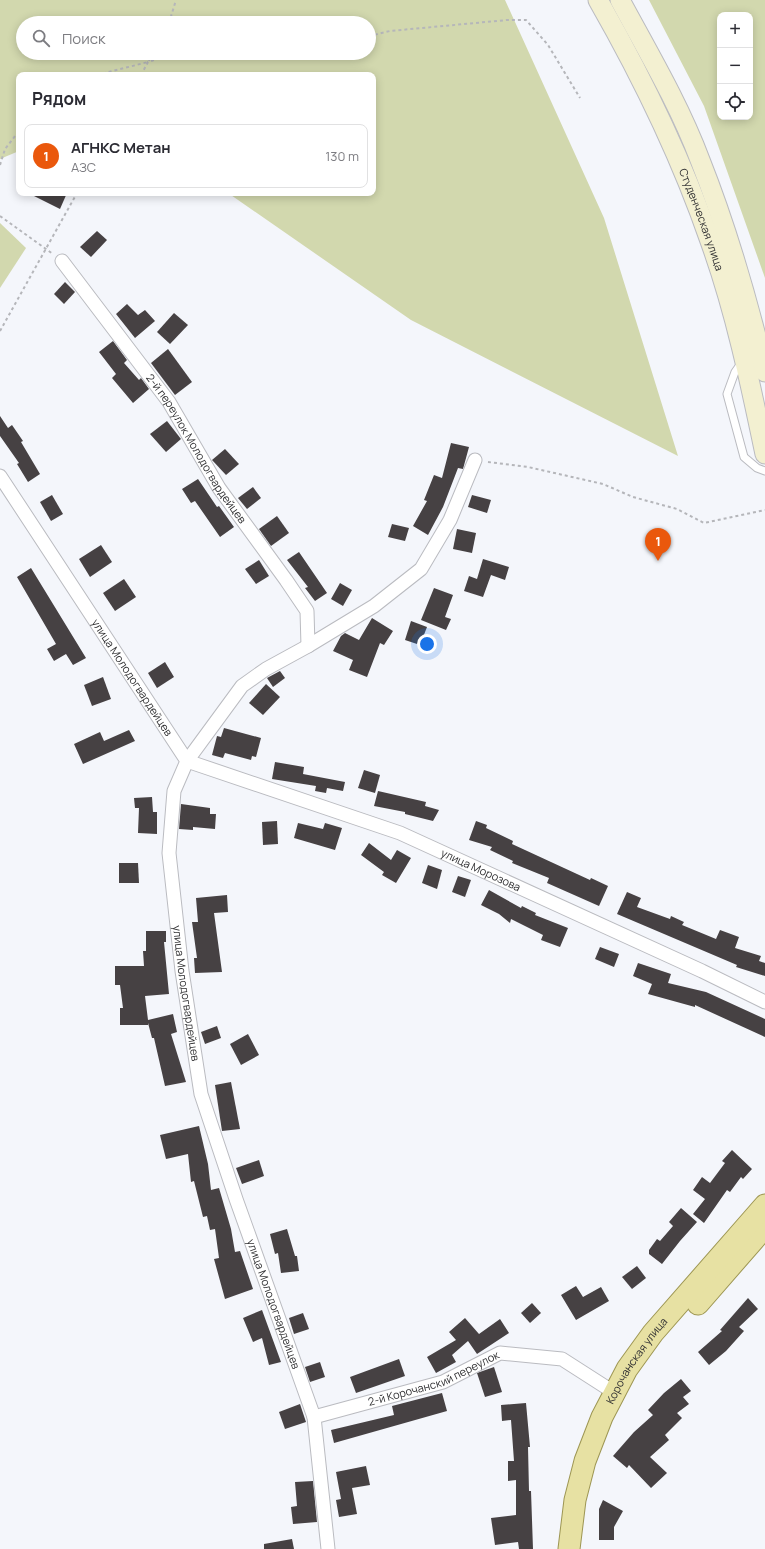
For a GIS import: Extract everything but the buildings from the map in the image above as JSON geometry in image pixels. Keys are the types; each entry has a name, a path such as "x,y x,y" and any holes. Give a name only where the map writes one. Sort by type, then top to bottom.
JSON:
{"main road":[{"name":"Студенческая улица","path":"598,0 628,53 680,160 711,242 745,358 765,454"},
{"name":"Студенческая улица","path":"620,0 674,101 700,160 753,323 765,372"},
{"name":"Корочанская улица","path":"569,1549 575,1500 585,1461 602,1417 631,1364 653,1333 765,1205"},
{"name":"Корочанская улица","path":"581,1549 587,1500 595,1466 612,1421 637,1377 662,1345 765,1227"}],"street":[{"name":"2-й переулок Молодогвардейцев","path":"62,260 169,402 219,488 307,611 308,646"},
{"path":"187,760 242,686 266,669 308,646 374,606 421,570 450,520 474,460"},
{"name":"улица Молодогвардейцев","path":"0,476 187,760 174,791 169,853 182,970 201,1094 236,1199 314,1417 328,1549"},
{"name":"улица Морозова","path":"187,760 400,833 702,971 765,1002"},
{"name":"2-й Корочанский переулок","path":"314,1417 443,1382 500,1353 562,1358 615,1393"}],"lane":[{"path":"745,358 735,372 727,394 744,457 757,468 765,471"}],"path":[{"path":"171,16 176,0"},
{"path":"376,34 390,31 508,20 526,20 548,45 580,98"},
{"path":"109,72 154,60"},
{"path":"143,72 148,62"},
{"path":"0,165 4,149 16,135"},
{"path":"0,330 75,196"},
{"path":"0,216 62,260"},
{"path":"474,460 528,467 603,484 633,497 676,509 704,523 765,510"}],"green space":[{"path":"0,0 505,0 604,218 678,456 411,320 232,196 376,196 376,72 16,72 16,152 0,159"},
{"path":"649,0 765,0 765,278 704,106"},
{"path":"0,223 26,248 0,288"}],"place":[{"name":"АГНКС Метан","path":"658,561"}]}
